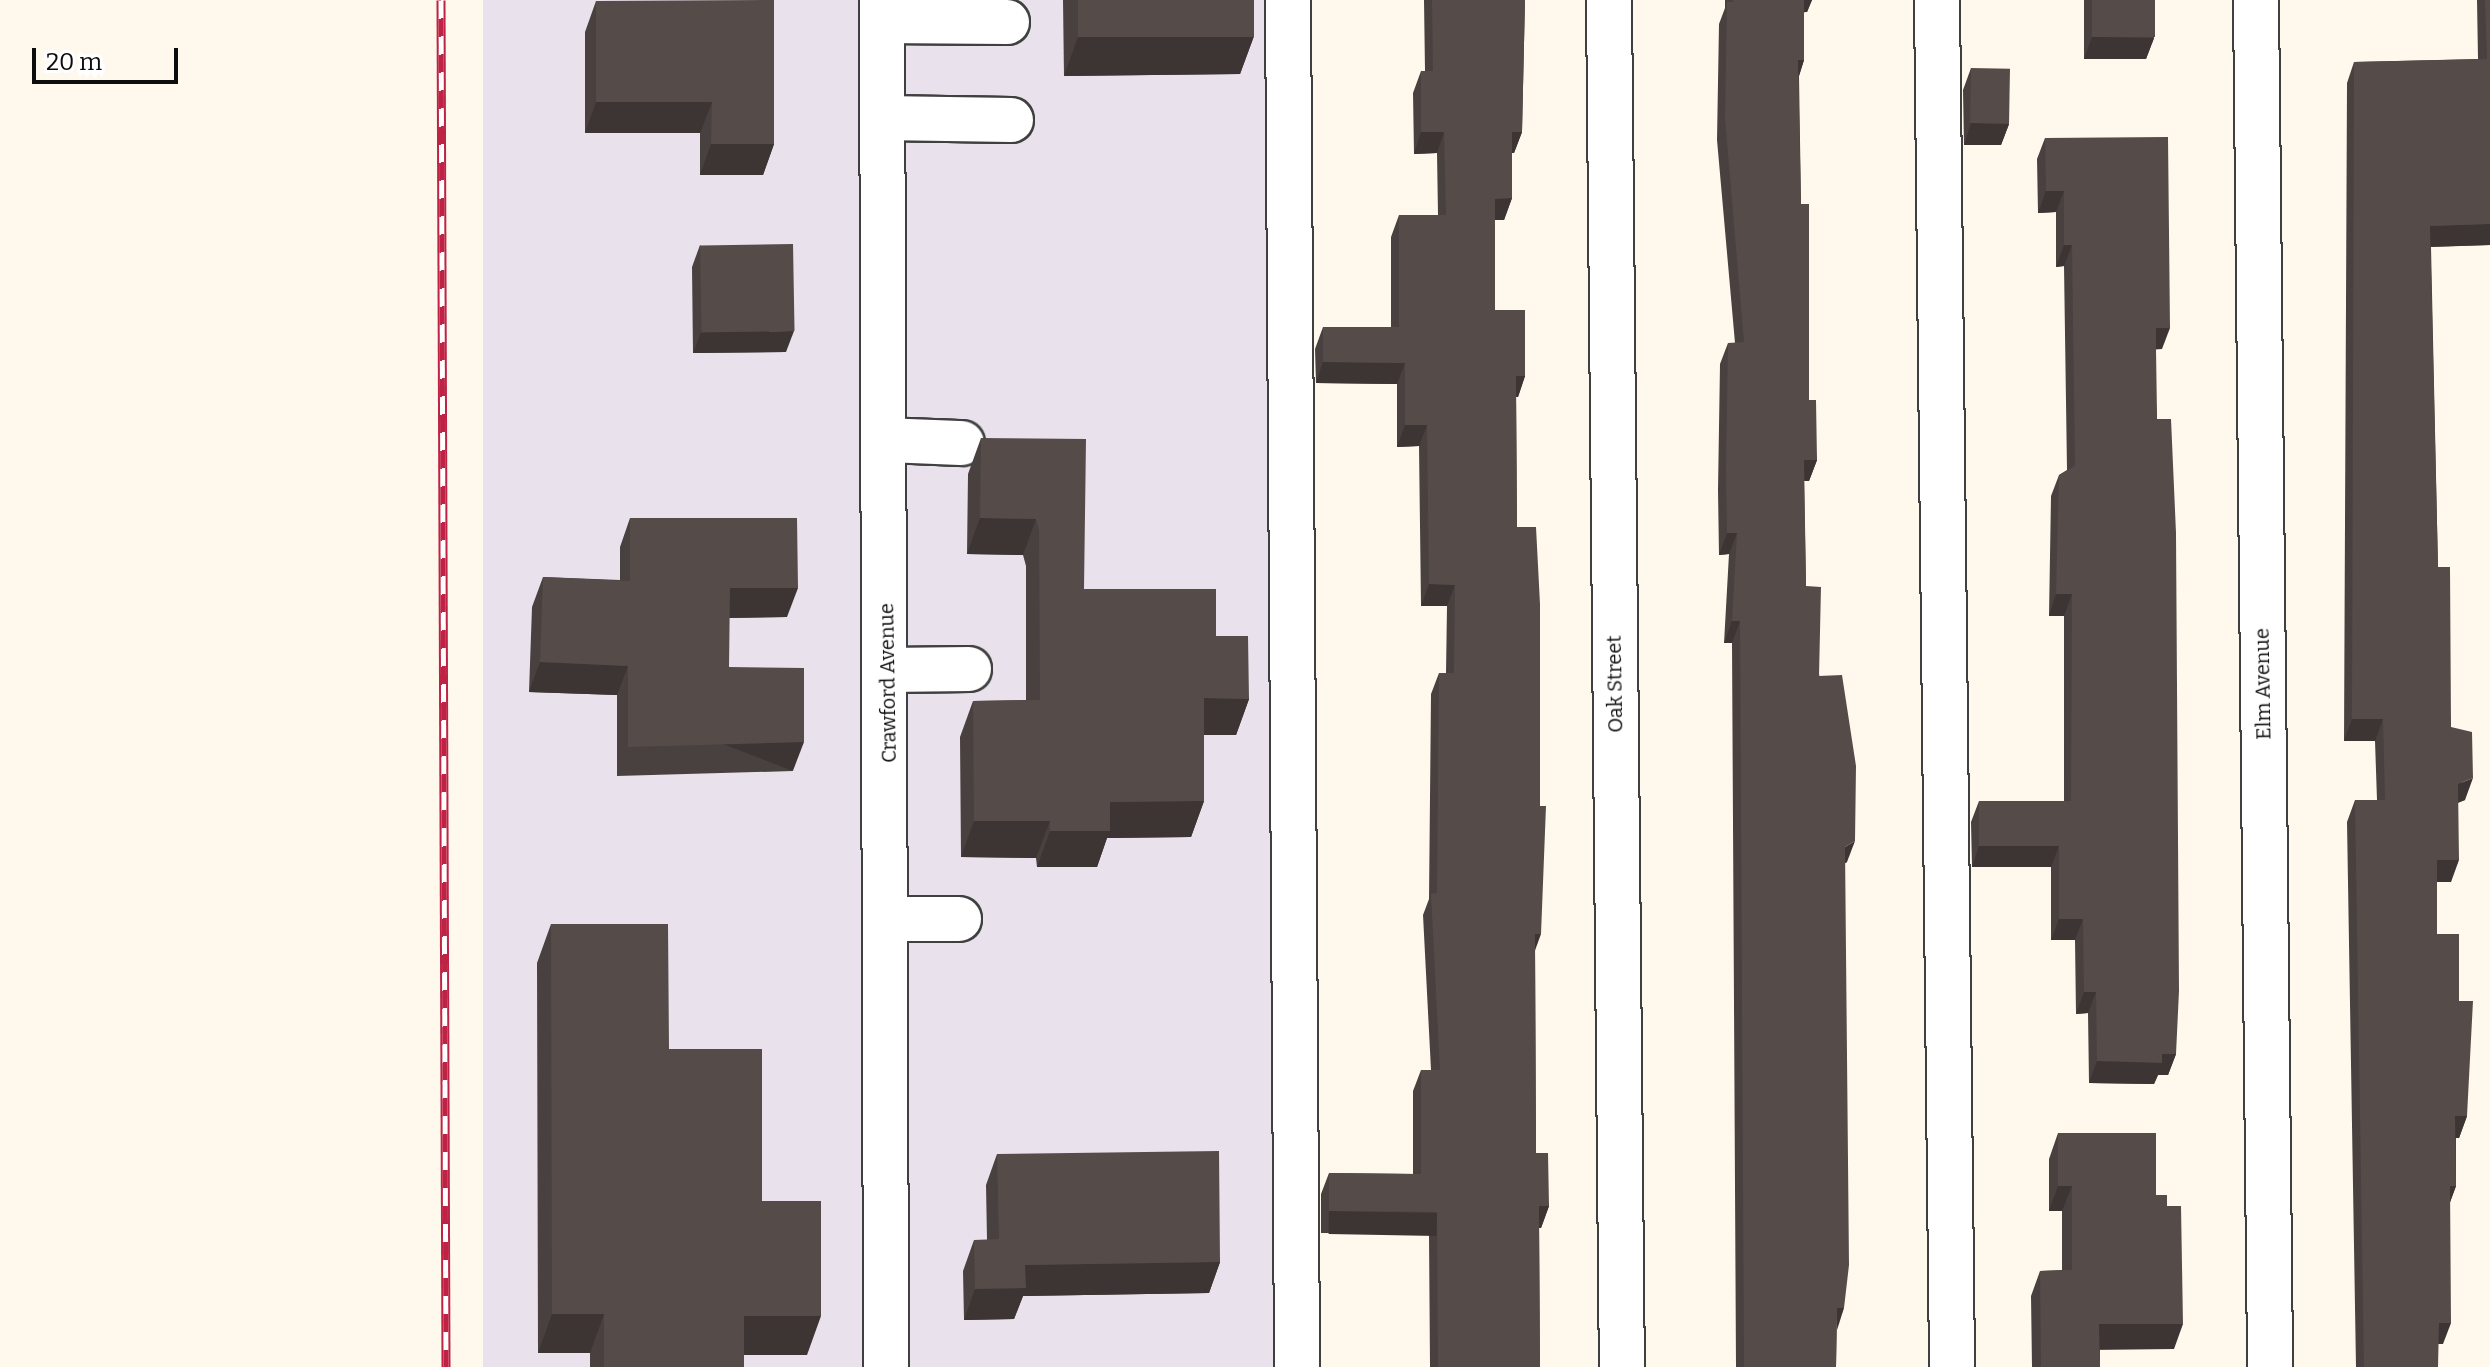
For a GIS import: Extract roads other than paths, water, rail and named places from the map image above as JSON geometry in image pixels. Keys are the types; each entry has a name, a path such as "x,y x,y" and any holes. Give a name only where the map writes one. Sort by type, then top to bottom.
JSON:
{"street":[{"path":"1288,0 1297,1367"},
{"name":"Oak Street","path":"1609,0 1622,1367"},
{"path":"1937,0 1952,1367"},
{"name":"Elm Avenue","path":"2256,0 2270,1367"},
{"path":"882,10 1007,22"},
{"name":"Crawford Avenue","path":"882,10 890,919 886,1367"},
{"path":"883,118 1011,120"},
{"path":"886,440 962,443"},
{"path":"888,670 969,669"},
{"path":"890,919 959,919"}],"railway":[{"path":"441,0 446,1367"}]}
